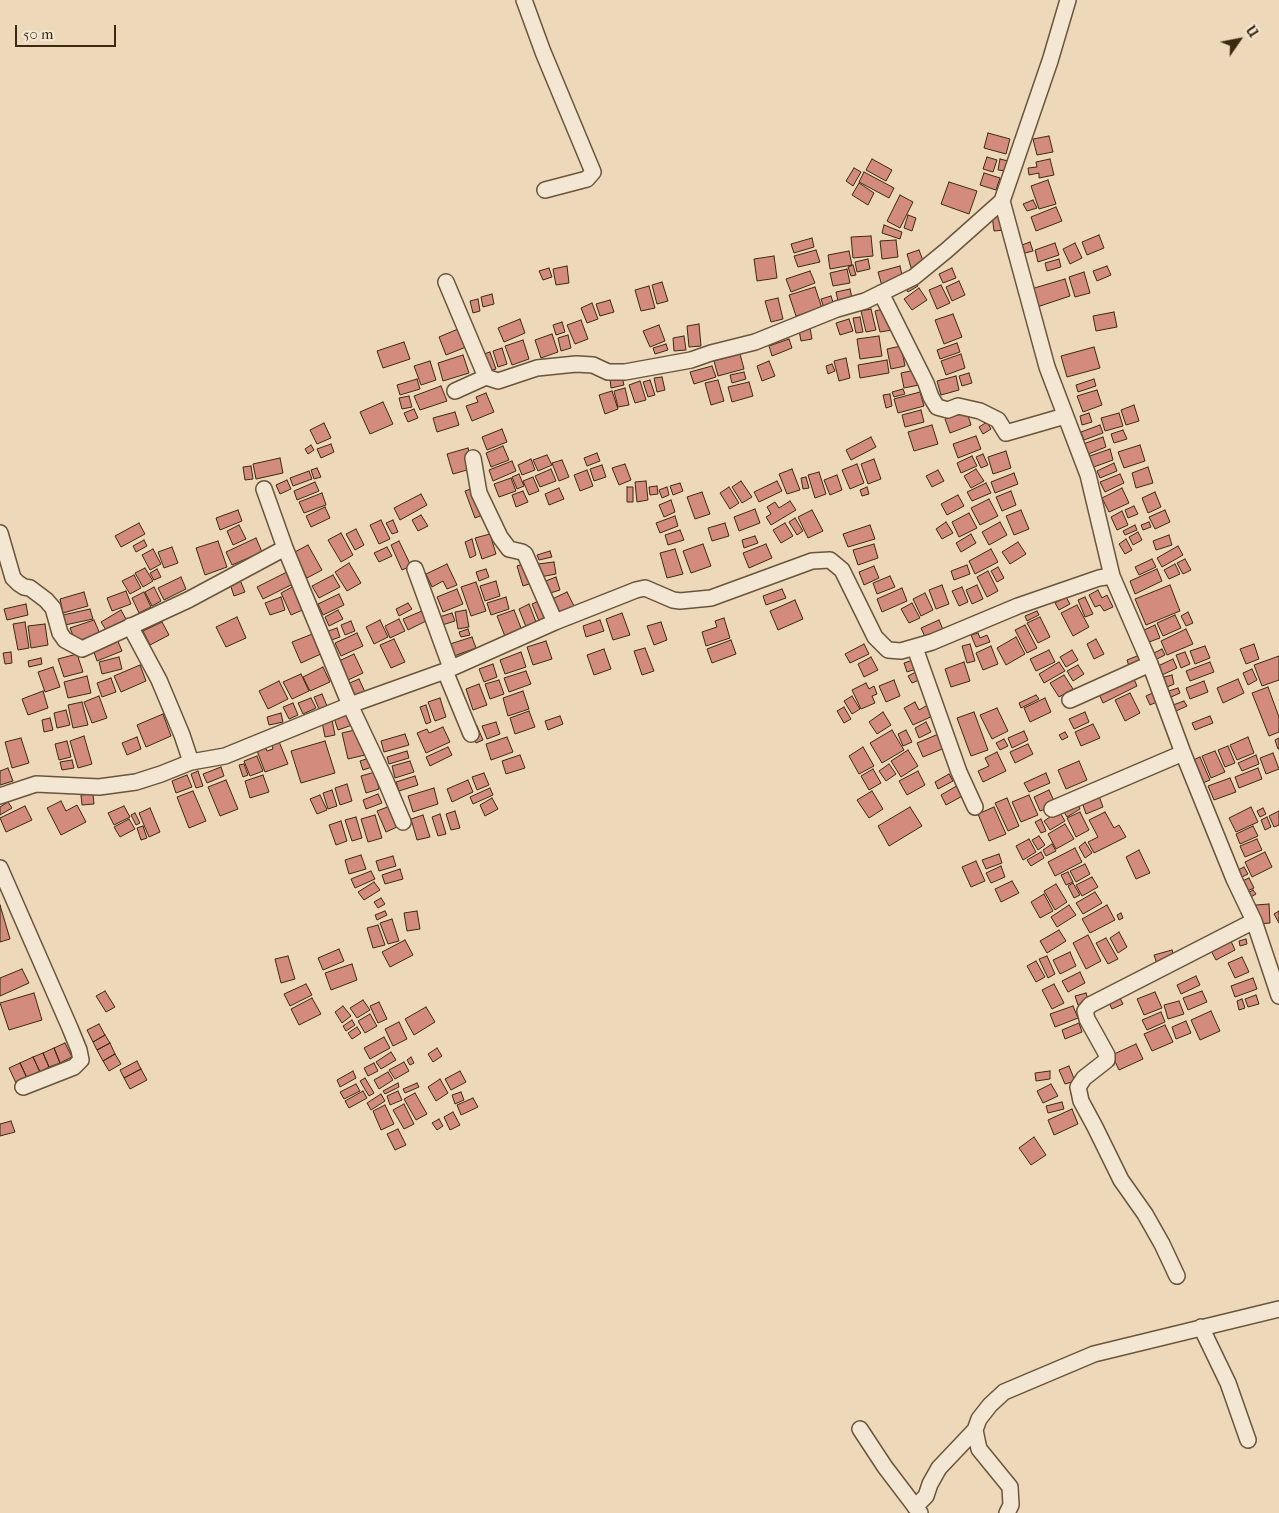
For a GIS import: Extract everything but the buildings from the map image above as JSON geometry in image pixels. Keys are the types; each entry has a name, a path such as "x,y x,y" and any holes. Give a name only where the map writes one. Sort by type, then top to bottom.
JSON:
{"street":[{"path":"524,0 543,52 593,172 587,180 545,190"},
{"path":"455,391 486,377 498,381 537,368 576,364 593,365 608,372 625,372 690,360 711,352 755,342 837,309 865,301 914,276 948,250 1002,201 1050,61 1068,0"},
{"path":"1002,201 1036,328 1065,416 1088,475 1112,576 1150,664 1183,753 1234,879 1254,921 1279,996"},
{"path":"446,282 486,377"},
{"path":"881,293 937,407 948,410 958,406 980,411 998,420 1006,433 1065,416"},
{"path":"472,458 479,493 497,532 509,549 525,554 555,622"},
{"path":"264,489 285,548 350,705 384,776 403,822"},
{"path":"0,533 13,578 24,587 36,592 53,608 60,633 65,640 82,649 188,600 285,548"},
{"path":"0,796 36,784 99,787 136,782 191,762 225,756 350,705 448,669 555,622 636,590 650,589 673,600 680,601 711,598 812,561 824,560 836,564 842,570 875,637 888,650 901,651 914,648 1018,606 1098,578 1112,576"},
{"path":"415,569 471,734"},
{"path":"130,626 159,680 191,762"},
{"path":"914,648 959,772 975,807"},
{"path":"1070,700 1150,664"},
{"path":"1052,809 1183,753"},
{"path":"0,868 73,1035 81,1060 74,1067 23,1086"},
{"path":"1178,1276 1149,1222 1121,1180 1081,1101 1078,1087 1081,1082 1088,1074 1107,1060 1107,1055 1084,1014 1090,1005 1254,921"},
{"path":"860,1429 917,1510 939,1468 975,1430 979,1419 1004,1392 1094,1354 1279,1309"},
{"path":"1201,1327 1228,1383 1248,1440"},
{"path":"975,1430 978,1449 1010,1487 1011,1505 1007,1513"}]}
